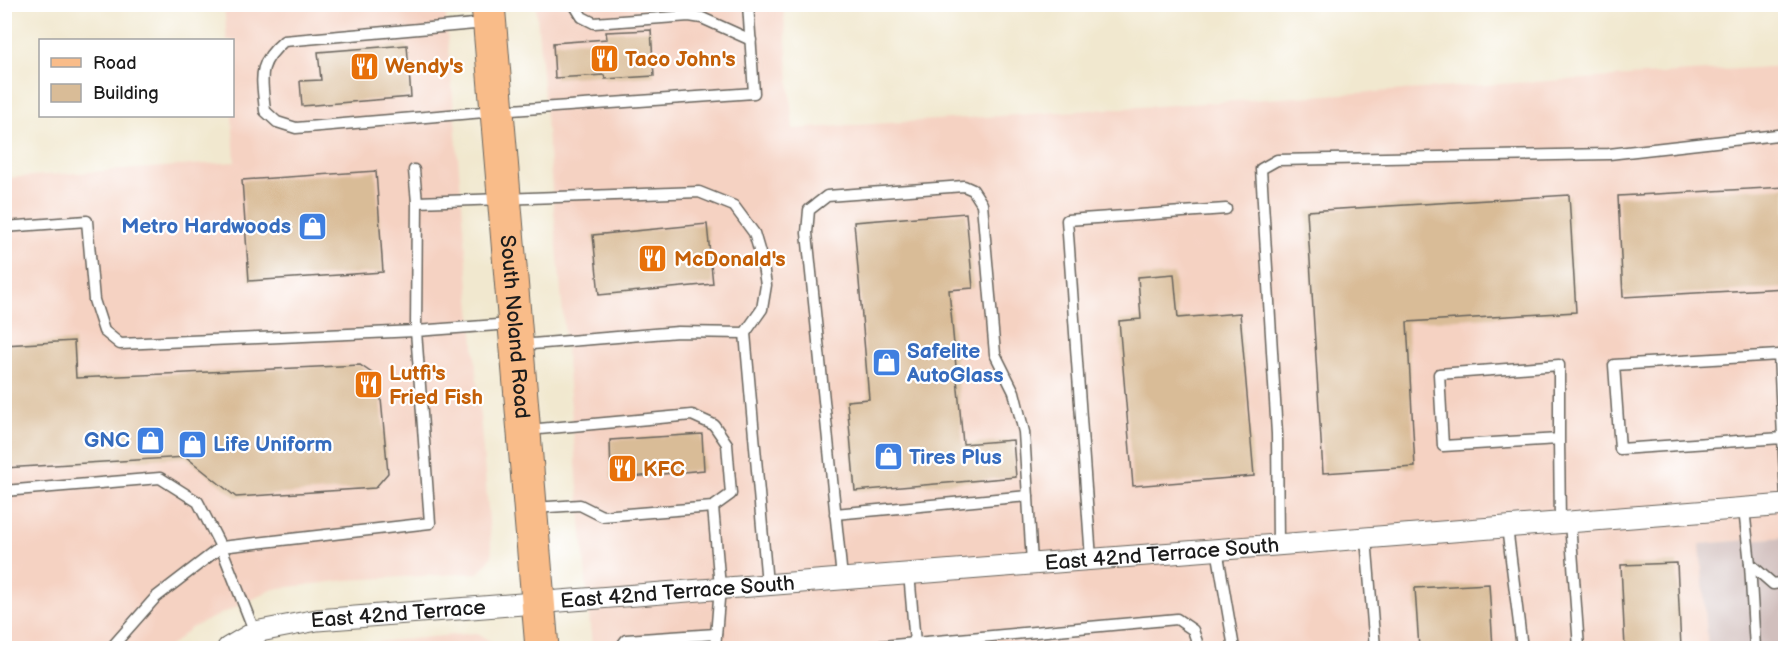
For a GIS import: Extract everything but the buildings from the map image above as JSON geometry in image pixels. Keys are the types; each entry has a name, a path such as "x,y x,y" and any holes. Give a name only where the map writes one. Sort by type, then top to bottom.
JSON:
{"main road":[{"name":"South Noland Road","path":"488,14 542,648"}],"street":[{"name":"East 42nd Terrace South","path":"538,602 1785,506"},
{"name":"East 42nd Terrace","path":"228,648 317,620 538,602"}],"lane":[{"path":"574,4 582,17 594,23 689,16 702,18 750,40"},
{"path":"488,14 284,40 270,53 262,72 265,111 277,122 296,128 754,93 748,4"},
{"path":"1278,544 1277,434 1261,169 1277,160 1609,154 1785,135"},
{"path":"111,648 156,597 221,547 430,523 416,331 417,202 414,170"},
{"path":"842,578 807,233 809,210 827,196 964,186 974,190 982,204 994,354 1014,392 1024,432 1032,563"},
{"path":"417,202 699,192 734,206 754,233 766,285 762,309 745,333 767,584"},
{"path":"1091,559 1067,220 1226,209"},
{"path":"4,226 87,221 94,300 104,331 120,344 416,331 515,335 745,333"},
{"path":"1782,438 1620,449 1614,365 1779,355 1785,498"},
{"path":"1559,439 1443,446 1439,374 1559,365 1559,439 1565,523 1579,648"},
{"path":"524,430 692,415 714,425 727,444 731,494 713,507 602,516 580,506 530,508"},
{"path":"4,491 160,478 198,502 221,547 258,640"},
{"path":"835,514 1028,496"},
{"path":"713,507 720,587 716,648"},
{"path":"1744,509 1755,648"},
{"path":"1507,527 1522,648"},
{"path":"1366,538 1375,648"},
{"path":"1217,549 1234,648"},
{"path":"1750,564 1773,584 1785,582"},
{"path":"909,573 915,643"},
{"path":"860,648 1177,619 1193,630 1199,648"},
{"path":"620,648 626,640 716,634"}],"shaded area":[{"path":"224,5 445,5 492,556 479,573 347,580 274,589 191,628 168,648 5,648 5,178 235,162 232,117 234,117 234,39 227,39"},
{"path":"536,5 783,5 793,129 1785,66 1785,537 1701,544 1708,648 592,648"},
{"path":"1785,537 1785,648 1708,648 1700,544"},
{"path":"476,633 499,648 334,648 345,645"}],"place":[{"name":"Taco John's","path":"604,59"},
{"name":"Wendy's","path":"364,66"},
{"name":"Metro Hardwoods","path":"312,226"},
{"name":"McDonald's","path":"653,259"},
{"name":"Safelite AutoGlass","path":"886,363"},
{"name":"Lutfi's Fried Fish","path":"368,385"},
{"name":"GNC","path":"151,440"},
{"name":"Life Uniform","path":"192,444"},
{"name":"Tires Plus","path":"888,457"},
{"name":"KFC","path":"622,469"}]}
